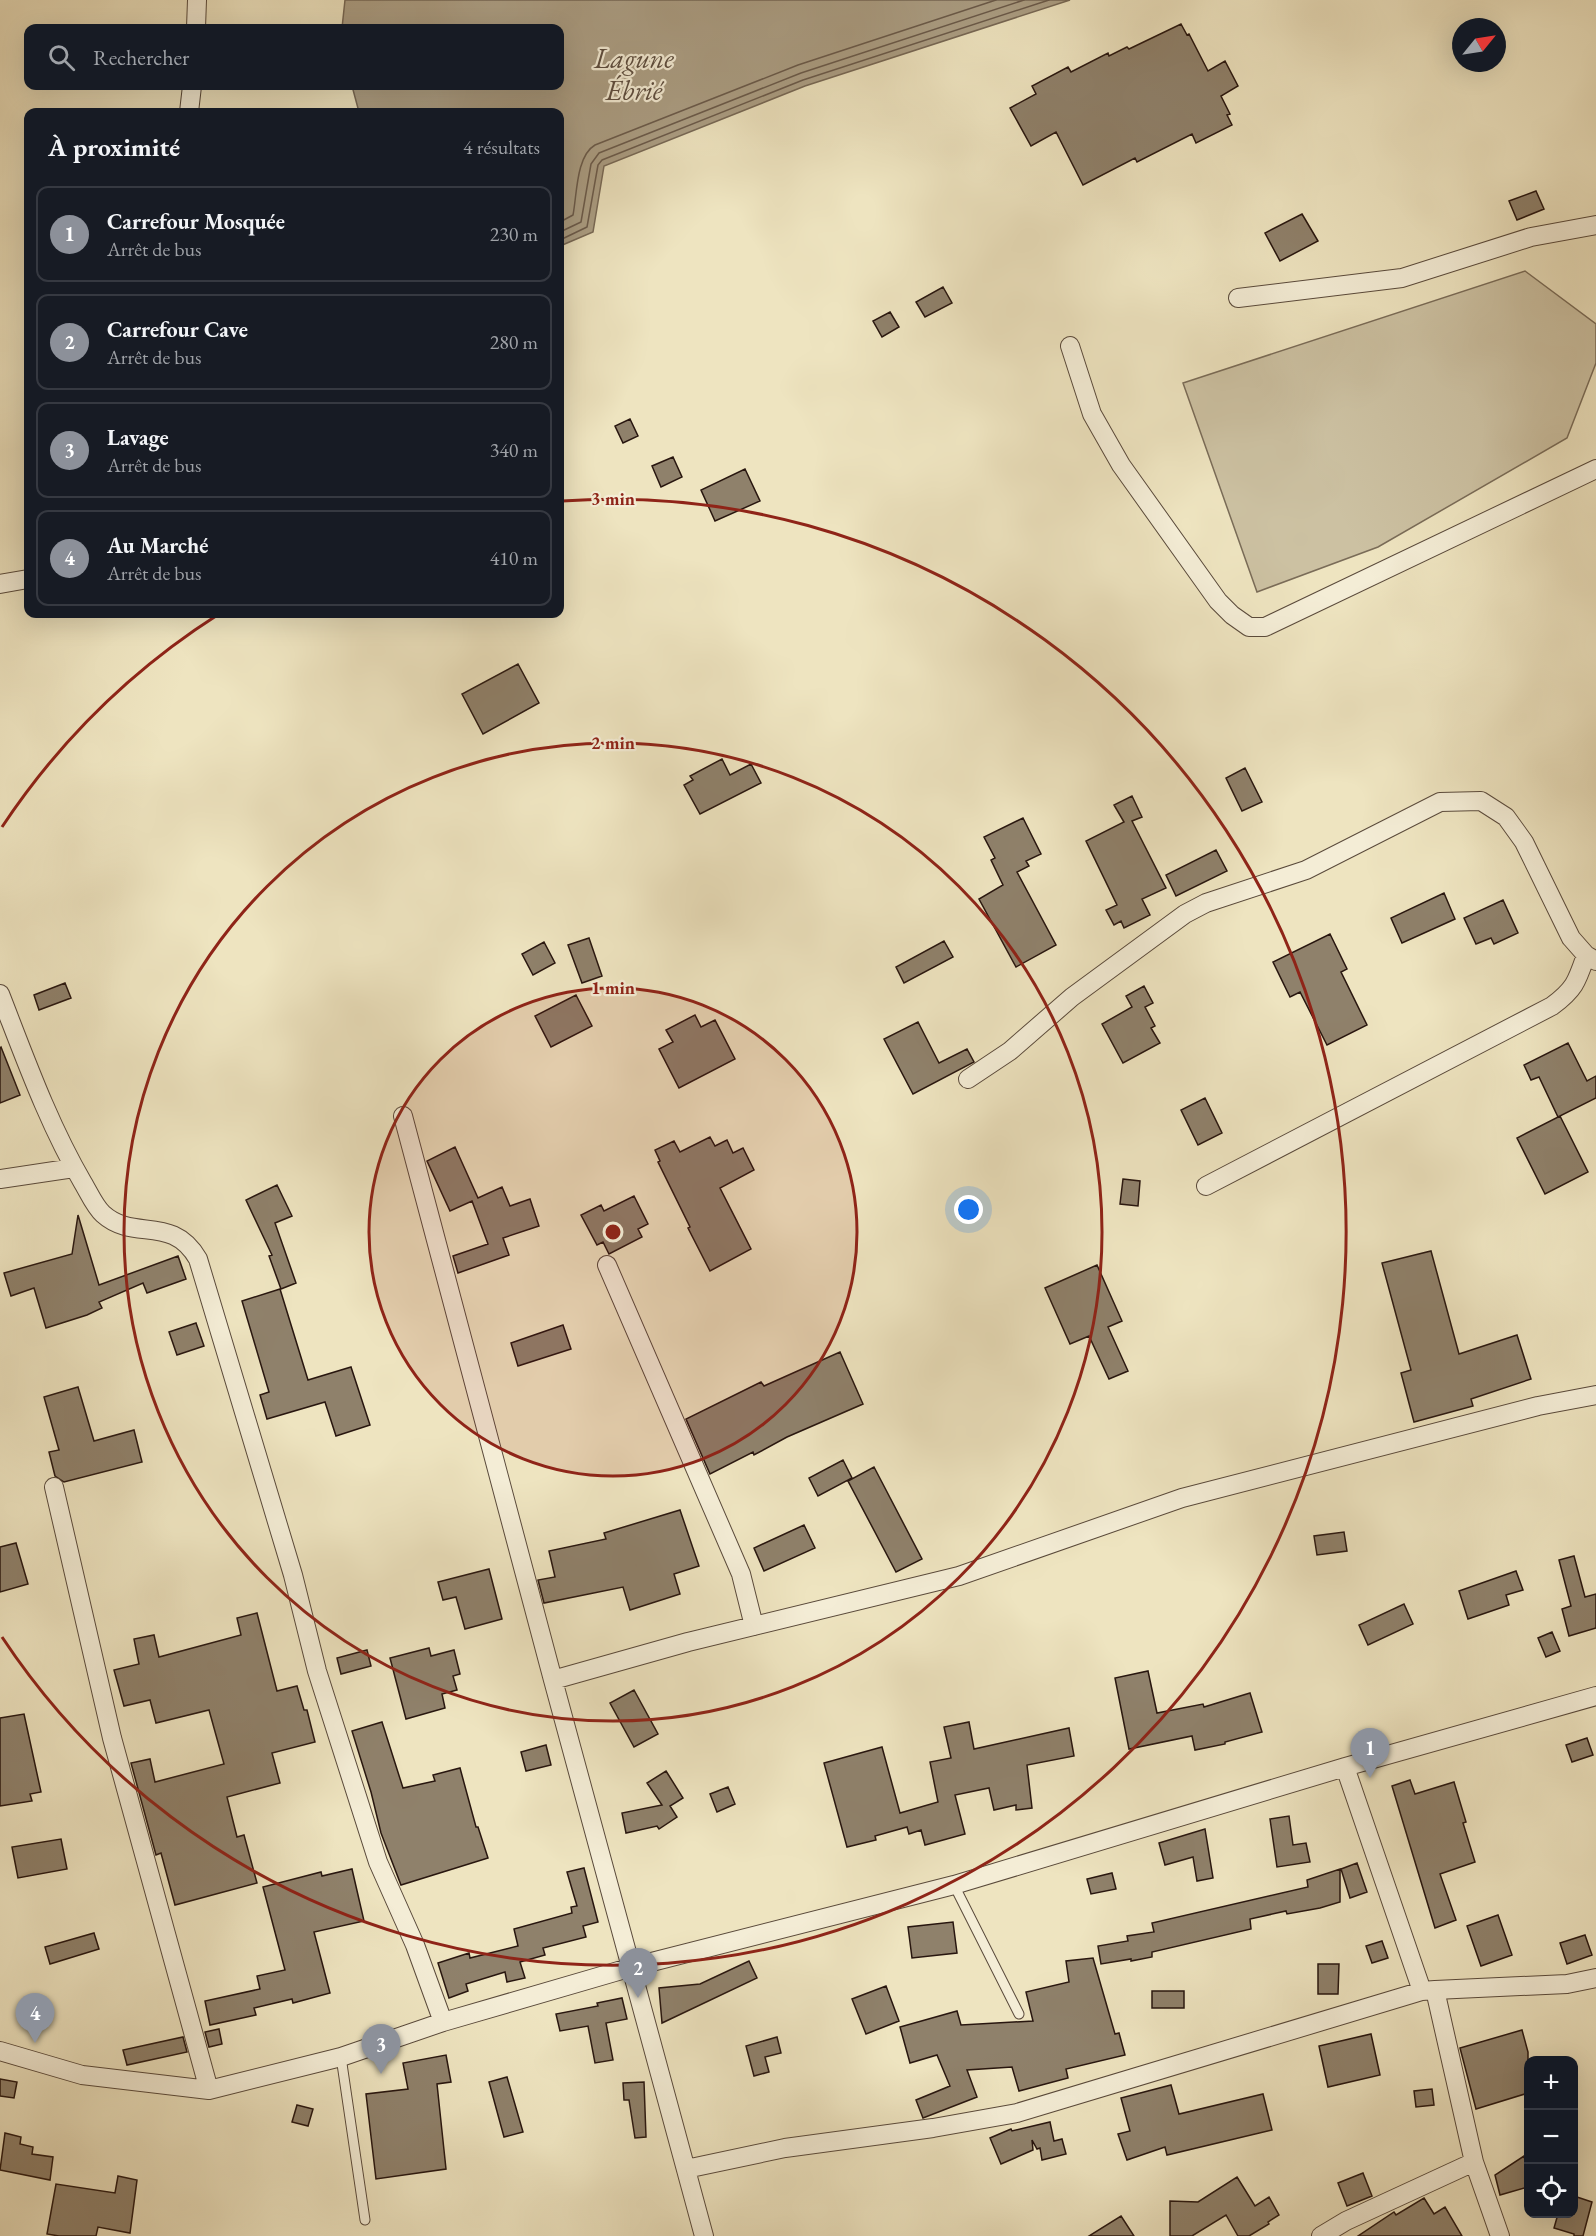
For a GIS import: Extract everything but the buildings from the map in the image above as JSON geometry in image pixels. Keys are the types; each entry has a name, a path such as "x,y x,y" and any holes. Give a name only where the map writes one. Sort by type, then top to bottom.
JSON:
{"street":[{"path":"196,24 197,0"},
{"path":"189,108 192,90"},
{"path":"1238,298 1402,278 1531,237 1596,225"},
{"path":"1070,346 1092,414 1120,465 1218,601 1249,627 1265,627 1596,469"},
{"path":"0,584 24,580"},
{"path":"968,1079 1010,1051 1072,997 1185,914 1206,903 1306,870 1440,802 1481,801 1506,817 1524,842 1571,938 1591,958 1570,993 1552,1006 1206,1186"},
{"path":"0,994 42,1104 74,1168 101,1213 114,1223 150,1231 168,1232 190,1244 198,1258 293,1575 317,1671 378,1862 415,1945 443,2022"},
{"path":"403,1116 704,2236"},
{"path":"0,1179 74,1168"},
{"path":"607,1264 741,1574 754,1626"},
{"path":"553,1680 754,1626 960,1576 1182,1498 1538,1406 1596,1395"},
{"path":"54,1487 112,1738 209,2090"},
{"path":"0,2051 82,2075 209,2090 341,2057 443,2022 632,1967 954,1885 1345,1767 1596,1696"},
{"path":"1345,1767 1428,1990 1474,2162 1500,2236"},
{"path":"686,2169 785,2148 933,2128 1017,2113 1428,1990 1567,1984 1596,1977"},
{"path":"1321,2236 1346,2221 1474,2162"}],"lane":[{"path":"954,1885 1019,2014"},
{"path":"341,2057 365,2220"}],"shaded area":[{"path":"1525,271 1596,324 1596,363 1567,438 1378,547 1257,592 1183,383"}],"water":[{"name":"Lagune Ébrié","path":"345,0 1070,0 805,86 604,166 593,232 564,244 564,108 358,108 353,90 564,90 564,24 342,24"}],"place":[{"name":"Carrefour Mosquée","path":"1370,1778"},
{"name":"Carrefour Cave","path":"638,1998"},
{"name":"Au Marché","path":"35,2043"},
{"name":"Lavage","path":"381,2074"}]}
